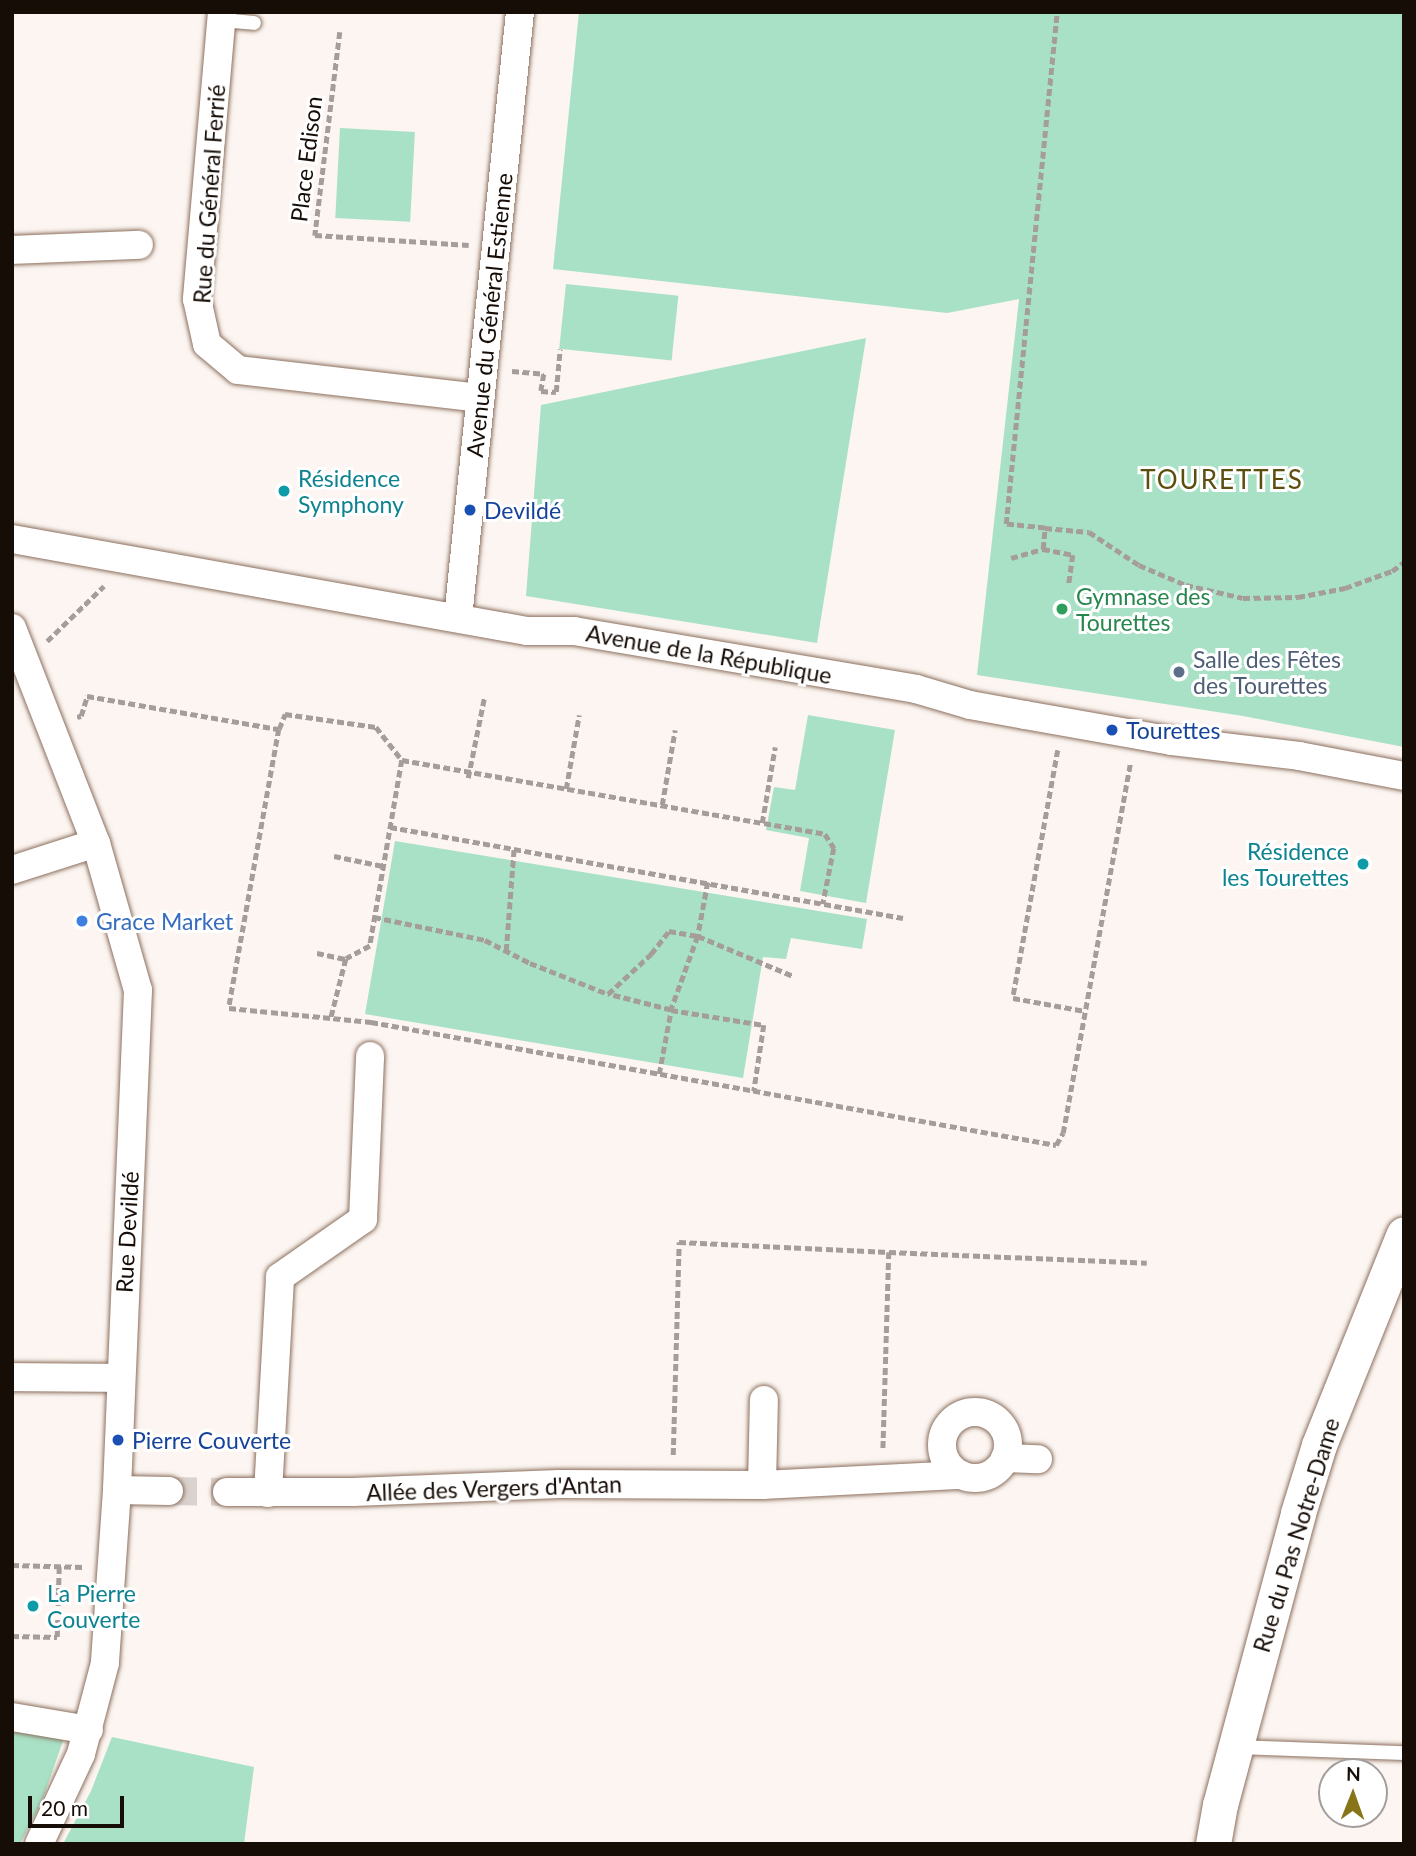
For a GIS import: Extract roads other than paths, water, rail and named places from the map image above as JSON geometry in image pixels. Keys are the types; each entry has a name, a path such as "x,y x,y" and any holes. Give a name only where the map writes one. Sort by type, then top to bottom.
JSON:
{"street":[{"name":"Avenue du Général Estienne","path":"458,618 520,12"},
{"name":"Rue du Général Ferrié","path":"222,16 197,299 207,344 238,370 480,398"},
{"path":"12,250 139,245"},
{"name":"Avenue de la République","path":"12,539 527,631 574,631 916,689 970,705 1136,734 1299,756 1404,776"},
{"name":"Rue Devildé","path":"12,628 96,844 138,990 117,1490 105,1663 89,1730 39,1844"},
{"path":"12,870 96,844"},
{"path":"268,1493 279,1277 363,1219 370,1056"},
{"name":"Rue du Pas Notre-Dame","path":"1213,1844 1298,1513 1319,1445 1404,1234"},
{"path":"12,1377 121,1378"},
{"path":"762,1485 764,1400"},
{"path":"962,1475 946,1461 943,1439 953,1420 963,1415 985,1413 1003,1426 1007,1436 1005,1458 1038,1459"},
{"name":"Allée des Vergers d'Antan","path":"227,1492 559,1484 762,1485 962,1475 982,1477 992,1474 1005,1458"},
{"path":"117,1490 169,1491"},
{"path":"12,1717 89,1730"}],"lane":[{"path":"222,16 254,23"},
{"path":"1236,1747 1404,1753"}],"tunnel":[{"path":"169,1491 227,1492"}],"place":[{"name":"Résidence Symphony","path":"284,491"},
{"name":"Devildé","path":"470,510"},
{"name":"Gymnase des Tourettes","path":"1062,609"},
{"name":"Salle des Fêtes des Tourettes","path":"1179,672"},
{"name":"Tourettes","path":"1112,730"},
{"name":"Résidence les Tourettes","path":"1363,864"},
{"name":"Grace Market","path":"82,921"},
{"name":"Pierre Couverte","path":"118,1440"},
{"name":"La Pierre Couverte","path":"33,1606"}],"district":[{"name":"TOURETTES","path":"1222,480"}]}
